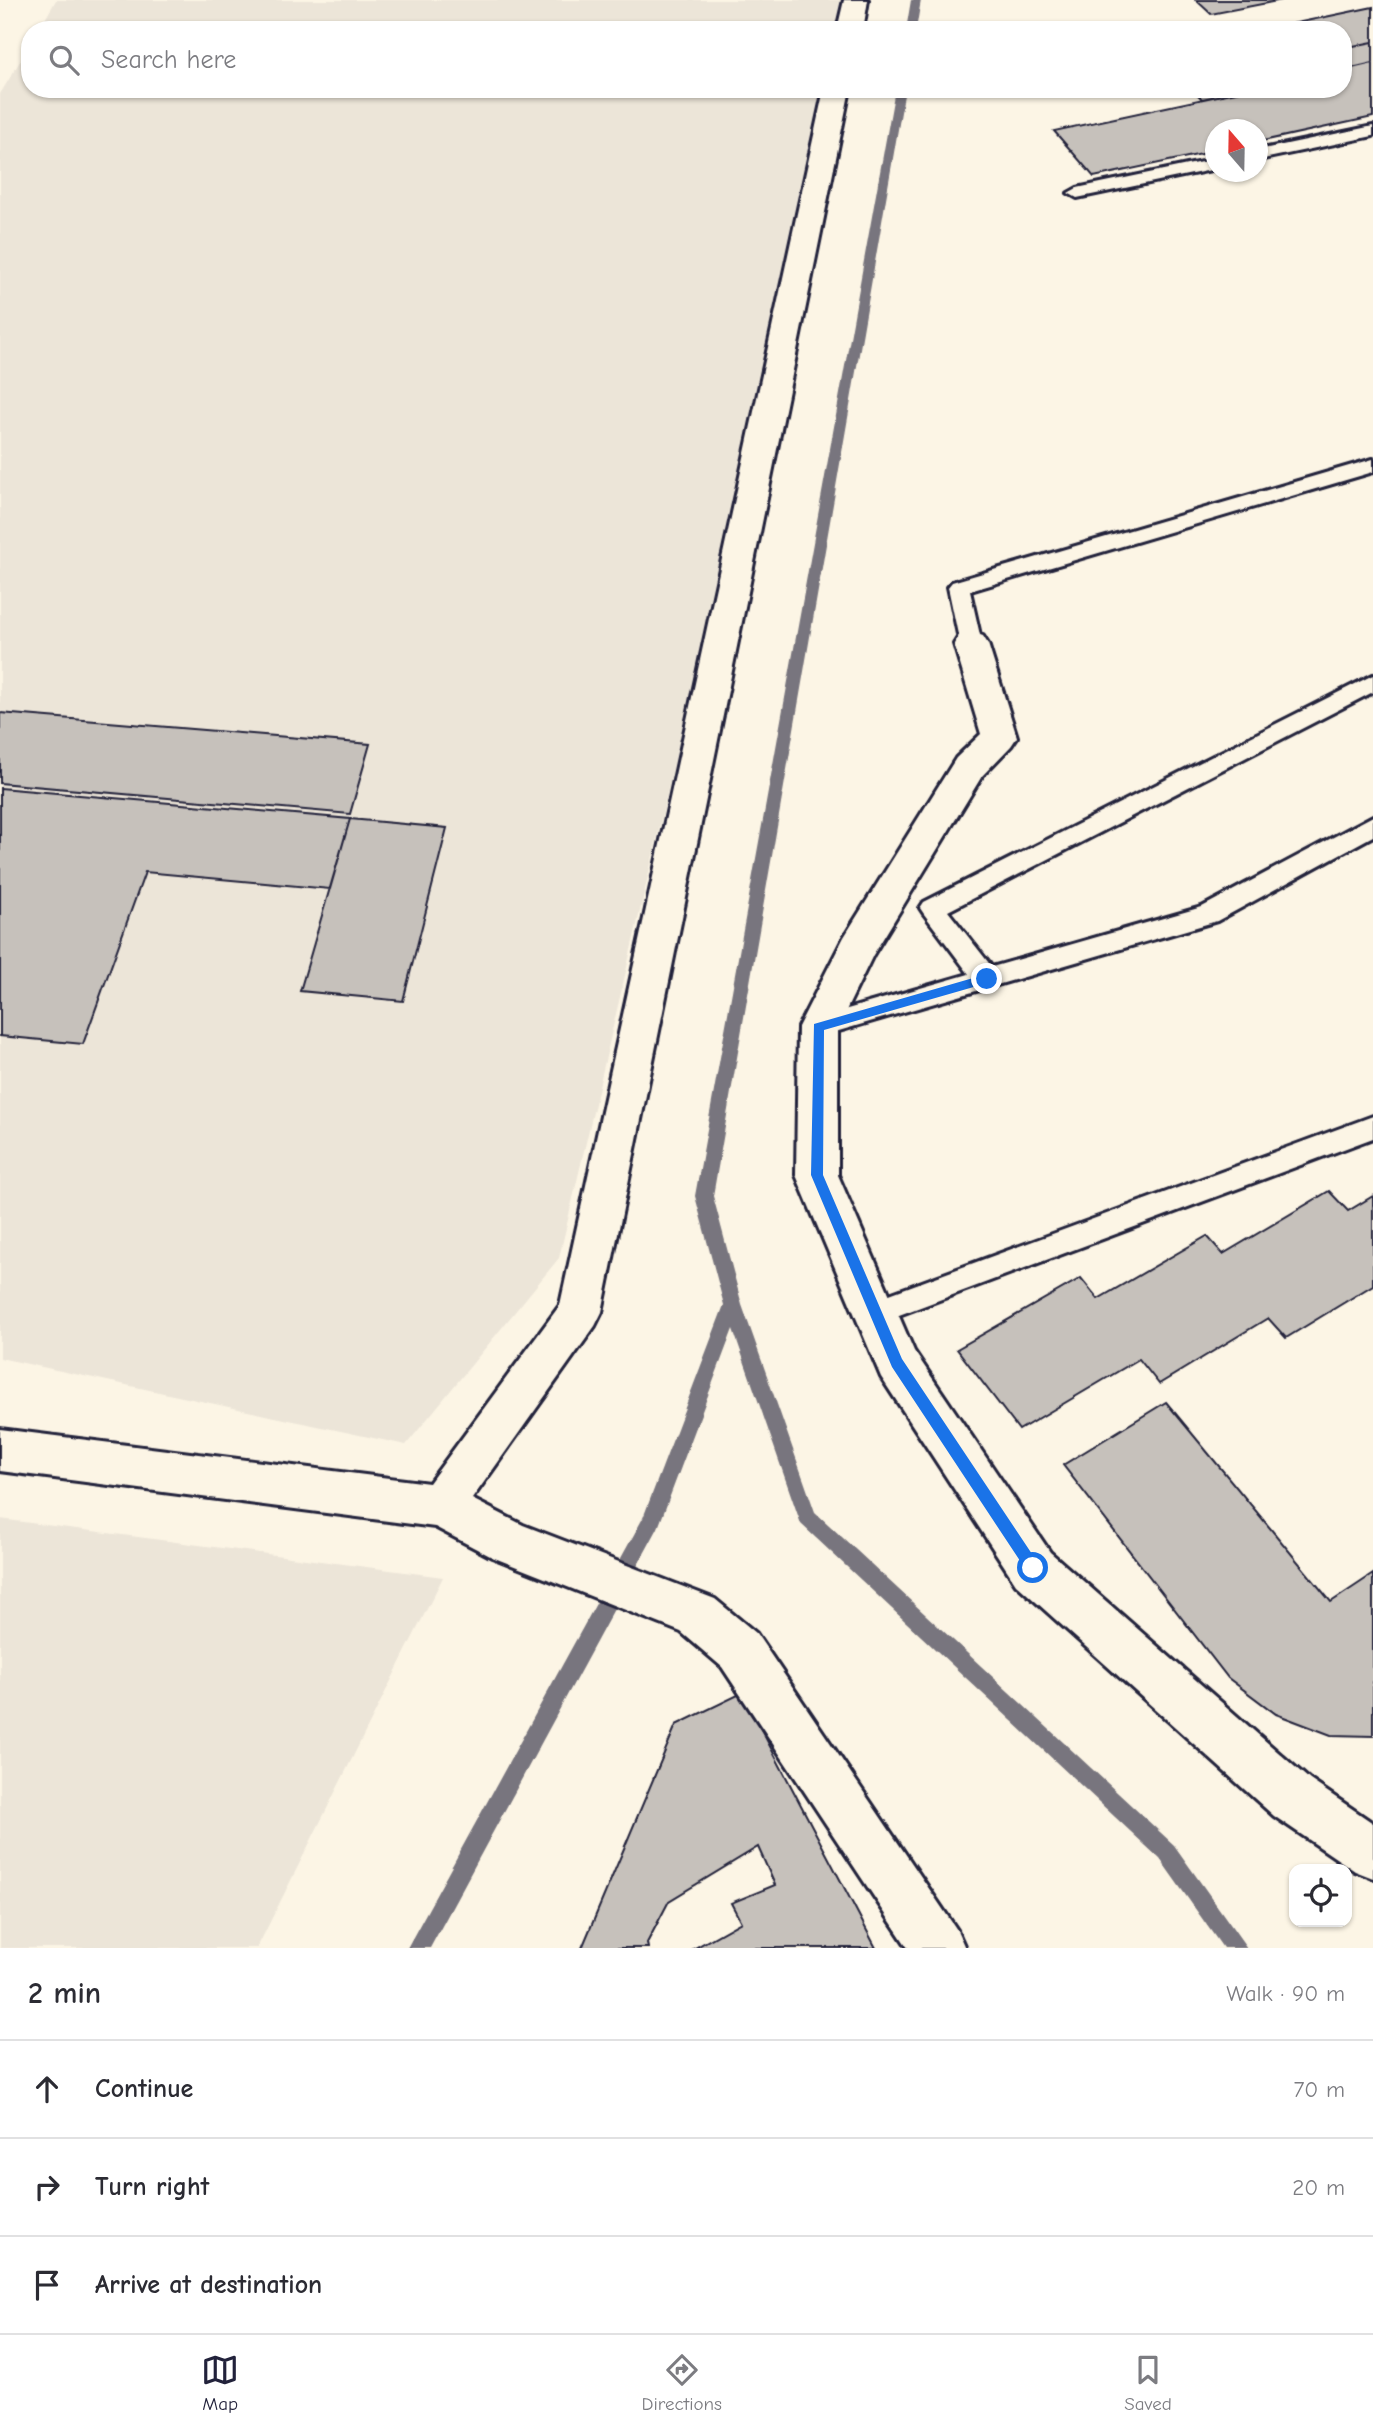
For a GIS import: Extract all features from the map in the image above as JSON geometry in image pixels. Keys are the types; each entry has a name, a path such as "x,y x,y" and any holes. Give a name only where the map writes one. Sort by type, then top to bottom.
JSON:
{"street":[{"path":"852,21 856,0"},
{"path":"440,1506 580,1312 835,98"},
{"path":"971,644 999,737 969,767 856,948 818,1027 817,1175 897,1363 1033,1568 1292,1798 1373,1853"},
{"path":"0,1450 440,1506 508,1541 698,1615 739,1650 939,1948"}],"lane":[{"path":"1268,153 1373,131"},
{"path":"1077,193 1205,166"},
{"path":"971,644 960,587 1373,465"},
{"path":"987,979 932,908 1373,683"},
{"path":"818,1027 1209,914 1373,825"},
{"path":"875,1312 1373,1127"}],"shaded area":[{"path":"56,0 853,0 848,21 44,21"},
{"path":"21,60 21,98 830,98 559,1258 406,1445 0,1358 0,94"},
{"path":"0,1519 443,1577 257,1948 0,1948"}],"building":[{"path":"1196,0 1282,0 1211,14"},
{"path":"1373,7 1373,42 1352,46 1352,21 1306,21"},
{"path":"1373,42 1373,63 1352,68 1352,46"},
{"path":"1373,63 1373,117 1268,140 1268,119 1205,119 1205,153 1094,177 1054,131 1208,98 1352,98 1352,68"},
{"path":"0,713 370,744 350,814 0,783"},
{"path":"0,788 350,819 330,889 145,872 83,1044 0,1036"},
{"path":"350,819 447,828 403,1001 300,991"},
{"path":"1329,1191 1348,1211 1373,1196 1373,1285 1286,1338 1268,1318 1159,1384 1139,1359 1019,1430 957,1349 1081,1278 1098,1299 1207,1236 1223,1254"},
{"path":"1166,1402 1331,1602 1373,1574 1373,1736 1331,1735 1276,1714 1228,1678 1063,1465"},
{"path":"742,1693 876,1948 695,1948 741,1922 731,1903 775,1885 758,1847 669,1901 647,1943 648,1948 582,1948 676,1725"}],"waterway":[{"path":"912,21 916,0"},
{"path":"733,1305 704,1196 898,98"},
{"path":"418,1948 651,1522 733,1305"},
{"path":"733,1305 808,1518 1167,1852 1236,1948"}],"route":[{"path":"987,979 818,1027 817,1175 897,1363 1033,1568"}]}
